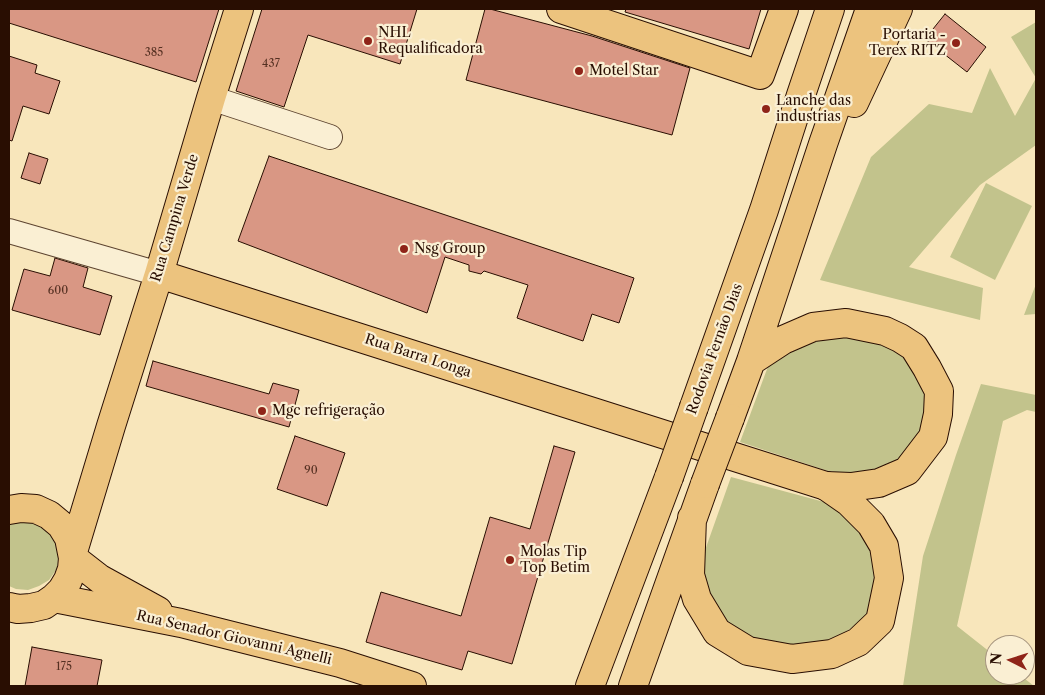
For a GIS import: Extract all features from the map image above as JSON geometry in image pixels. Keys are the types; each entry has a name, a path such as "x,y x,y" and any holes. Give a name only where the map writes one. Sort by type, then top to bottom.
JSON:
{"main road":[{"name":"Rua Campina Verde","path":"54,598 62,590 72,569 73,555 110,426 159,274 239,9"},
{"path":"561,9 760,75 784,9"},
{"name":"Rodovia Fernão Dias","path":"590,686 613,629 764,210 830,9"},
{"path":"633,686 692,518 751,361 870,9"},
{"path":"823,144 852,106 898,9"},
{"name":"Rua Barra Longa","path":"159,274 826,486"},
{"path":"751,361 783,340 812,327 846,322 885,331 900,338 914,347 927,368 939,391 938,414 933,437 907,470 879,484 851,487 826,486"},
{"name":"Rua Campina Verde","path":"56,521 90,470 110,426"},
{"path":"692,518 690,575 697,599 717,632 748,651 792,659 832,654 858,642 880,621 889,578 884,546 871,524 849,502 826,486"},
{"path":"9,510 21,508 36,509 49,515 61,525 69,538 73,555 100,579 181,623"},
{"path":"9,607 18,609 31,608 44,605 54,598"},
{"name":"Rua Senador Giovanni Agnelli","path":"54,598 181,623 340,663 412,686"},
{"path":"570,686 613,629"}],"street":[{"path":"211,98 330,137"},
{"name":"Rua Barra Longa","path":"9,231 159,274"}],"green space":[{"path":"1036,22 1036,78 1011,37"},
{"path":"990,68 1015,116 1036,78 1036,145 980,185 909,267 983,288 980,320 820,280 871,157 929,104 972,113"},
{"path":"986,183 1032,206 995,280 950,257"},
{"path":"1036,284 1036,314 1024,315"},
{"path":"855,333 899,346 923,381 926,427 904,459 867,476 828,471 740,442 770,361 805,338"},
{"path":"981,384 1036,395 1036,412 1027,410 1003,421 957,626 985,648 985,685 1034,686 903,686 923,556"},
{"path":"731,477 828,503 858,522 882,573 865,619 835,639 805,649 752,642 721,623 698,570"},
{"path":"25,516 56,535 60,559 56,570 49,580 28,590 9,586 9,520"}],"building":[{"path":"9,9 219,9 196,82 9,23"},
{"path":"262,9 417,9 400,64 308,35 284,107 236,91"},
{"name":"Motel Star","path":"485,9 592,36 690,68 672,135 466,80"},
{"path":"626,9 761,9 749,49 625,12"},
{"name":"Portaria - Terex RITZ","path":"945,14 986,47 967,72 925,39"},
{"path":"9,56 37,65 35,73 60,81 49,114 23,106 12,141 9,140"},
{"path":"29,153 48,159 40,184 21,178"},
{"name":"Nsg Group","path":"269,156 634,278 619,323 592,314 583,341 517,318 528,285 484,271 481,274 469,271 469,265 445,257 427,313 238,241"},
{"path":"55,258 88,268 83,287 112,296 100,335 12,310 24,269 50,276"},
{"name":"Mgc refrigeração","path":"153,361 269,394 273,383 299,390 289,427 146,386"},
{"path":"295,436 345,453 327,506 277,489"},
{"name":"Molas Tip Top Betim","path":"554,446 575,452 512,664 468,651 462,670 366,642 381,592 461,616 490,517 530,529"},
{"path":"32,647 102,660 97,686 25,686"}],"place":[{"name":"NHL Requalificadora","path":"368,41"},
{"name":"Portaria - Terex RITZ","path":"956,43"},
{"name":"Motel Star","path":"579,71"},
{"name":"Lanche das industrias","path":"766,109"},
{"name":"Nsg Group","path":"404,249"},
{"name":"Mgc refrigeração","path":"262,411"},
{"name":"Molas Tip Top Betim","path":"510,560"}]}
